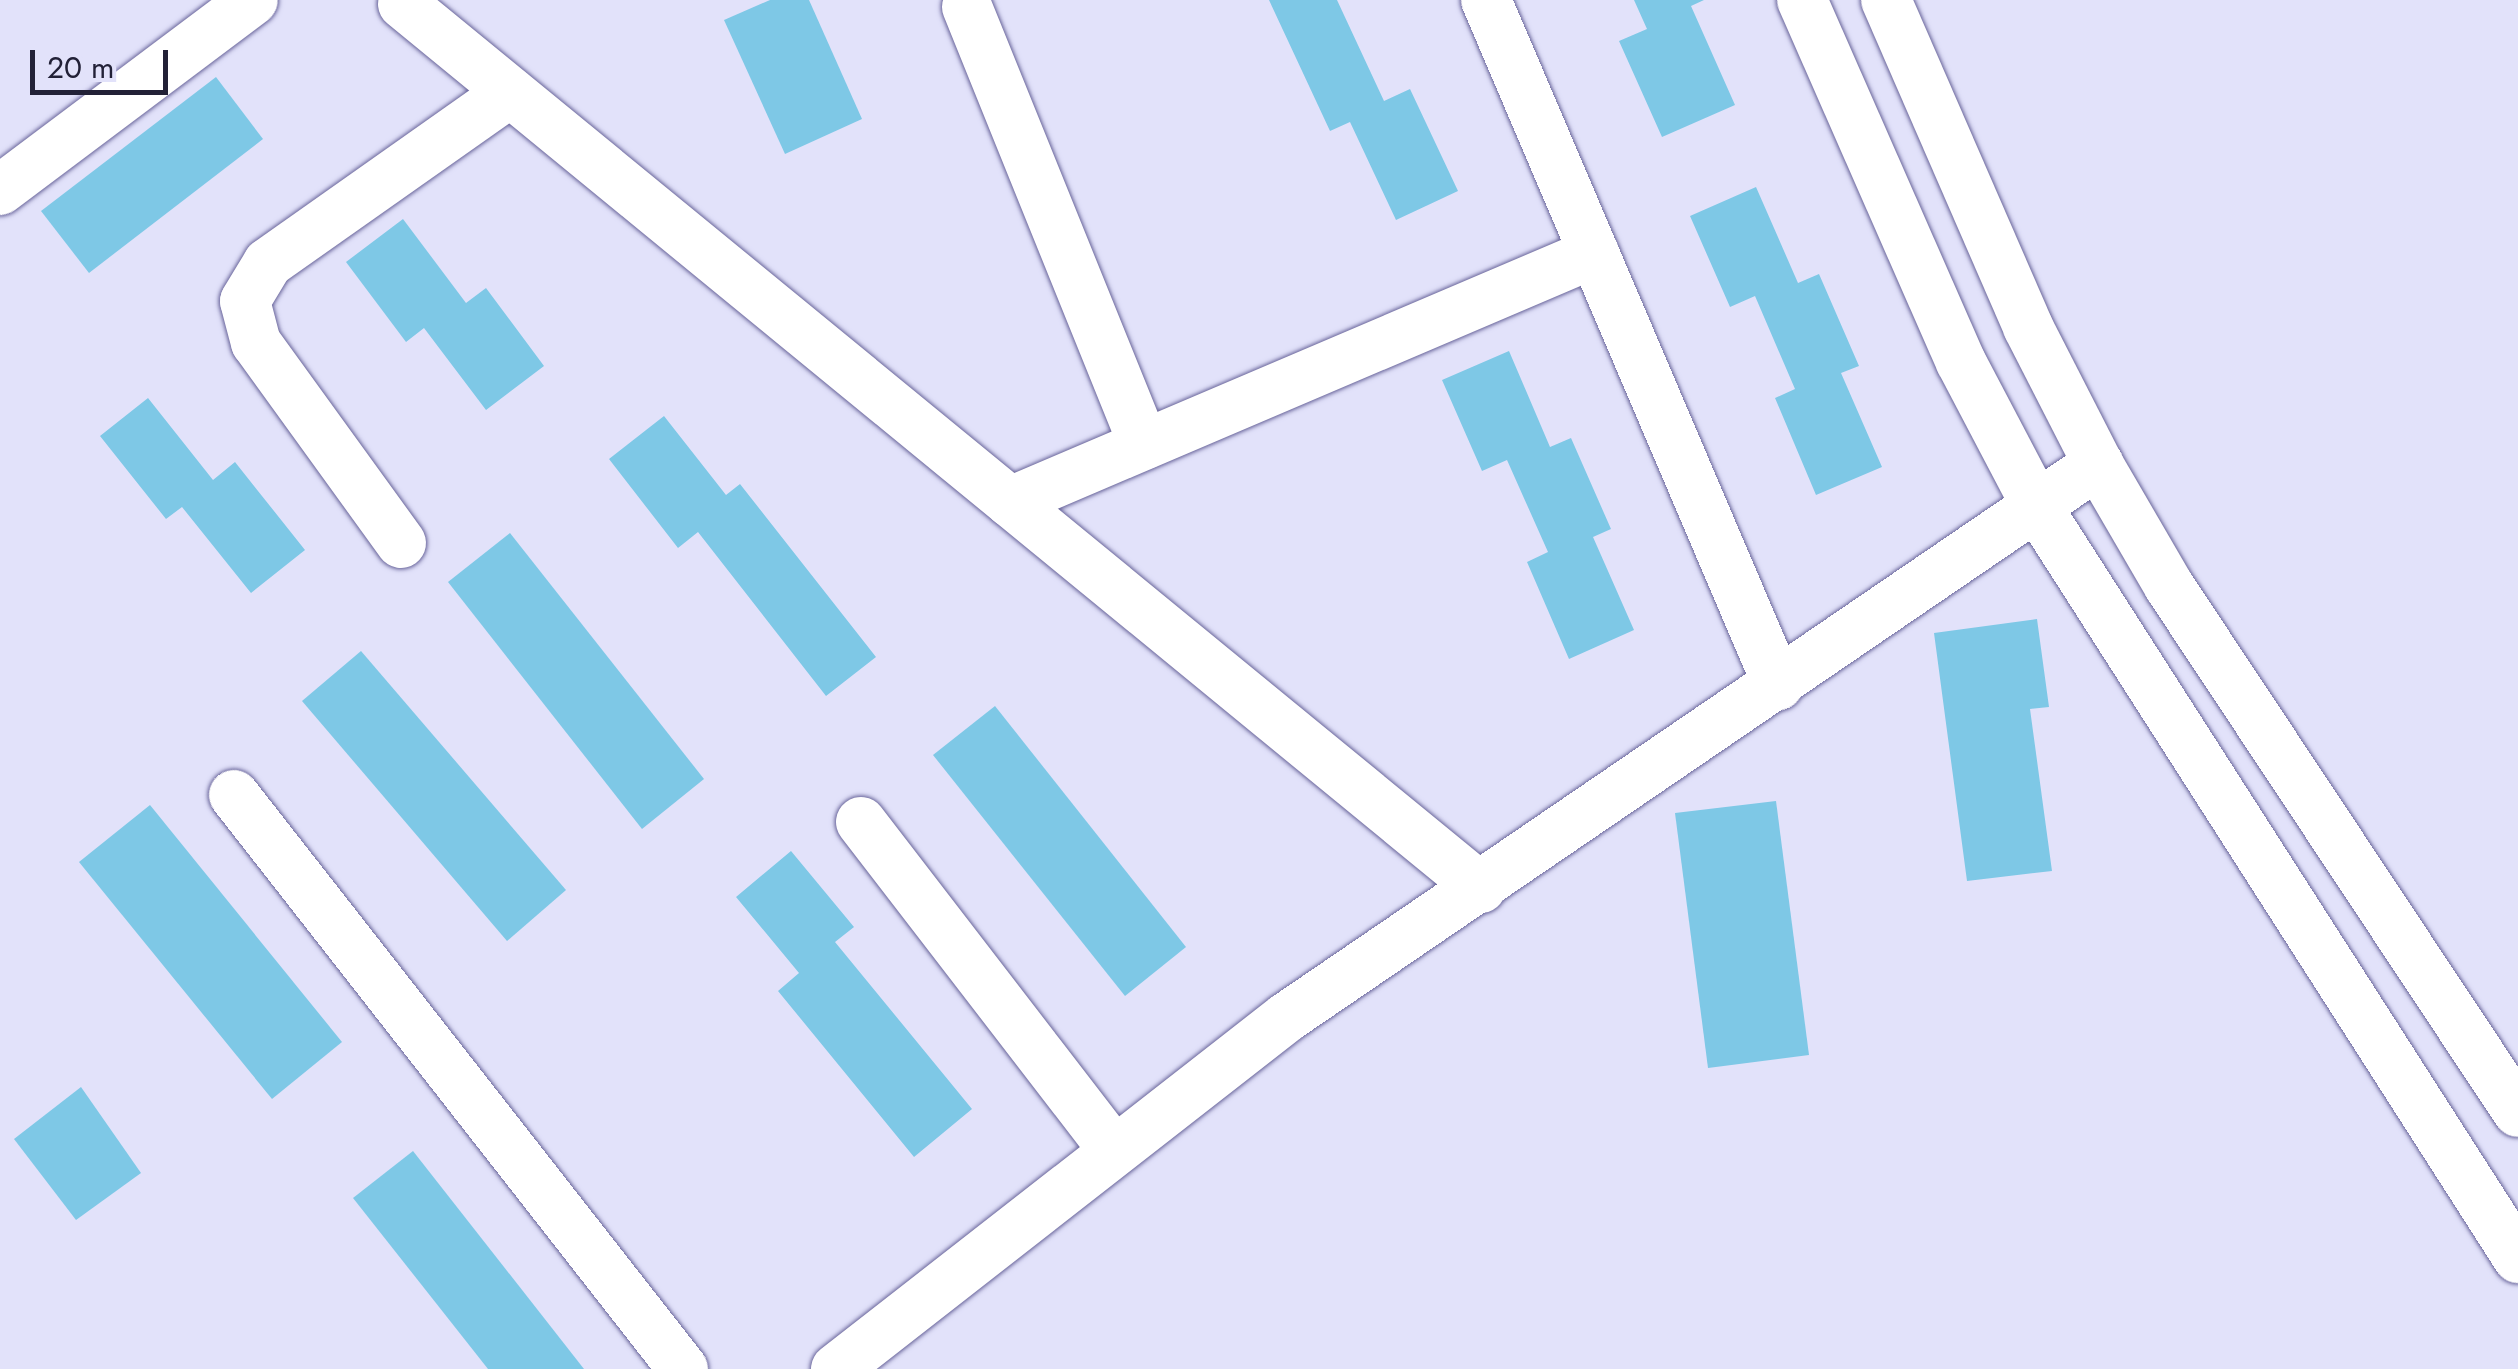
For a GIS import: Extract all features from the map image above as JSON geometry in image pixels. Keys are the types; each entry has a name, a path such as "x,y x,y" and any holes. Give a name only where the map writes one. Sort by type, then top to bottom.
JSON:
{"street":[{"path":"0,190 254,0"},
{"path":"1486,0 1778,686"},
{"path":"1802,0 1960,362 2037,507 2518,1258"},
{"path":"1886,0 2028,327 2098,464 2169,586 2518,1112"},
{"path":"403,4 1481,888"},
{"path":"967,7 1144,445"},
{"path":"402,543 256,343 245,300 268,263 510,92"},
{"path":"1010,502 1594,253"},
{"path":"836,1369 1287,1018 2098,464"},
{"path":"234,795 683,1369"},
{"path":"861,822 1114,1150"}],"building":[{"path":"770,0 809,0 862,119 785,154 724,20"},
{"path":"1269,0 1337,0 1384,101 1410,89 1458,191 1396,220 1350,122 1330,131"},
{"path":"1634,0 1704,0 1691,6 1735,105 1662,137 1619,41 1647,29"},
{"path":"216,77 263,139 89,273 41,211"},
{"path":"1756,187 1798,283 1819,274 1859,366 1841,373 1882,467 1816,495 1775,398 1795,389 1755,296 1730,307 1690,216"},
{"path":"403,219 466,303 486,288 544,366 486,410 424,328 406,342 346,262"},
{"path":"1509,351 1550,447 1571,438 1611,529 1593,537 1634,630 1569,659 1527,562 1548,552 1507,460 1482,471 1442,380"},
{"path":"148,398 213,480 235,462 305,550 251,593 182,507 166,519 100,436"},
{"path":"664,416 726,495 740,484 876,657 826,696 698,532 678,548 609,459"},
{"path":"510,533 704,779 642,829 448,582"},
{"path":"2037,619 2049,707 2030,709 2052,871 1967,881 1934,633"},
{"path":"361,651 566,890 507,941 302,701"},
{"path":"995,706 1186,947 1125,996 933,755"},
{"path":"1776,801 1809,1055 1708,1068 1675,813"},
{"path":"150,805 342,1042 272,1099 79,862"},
{"path":"791,851 854,927 835,942 972,1109 914,1157 778,991 799,973 736,897"},
{"path":"81,1087 141,1173 76,1220 14,1139"},
{"path":"413,1151 584,1369 488,1369 353,1198"}]}
